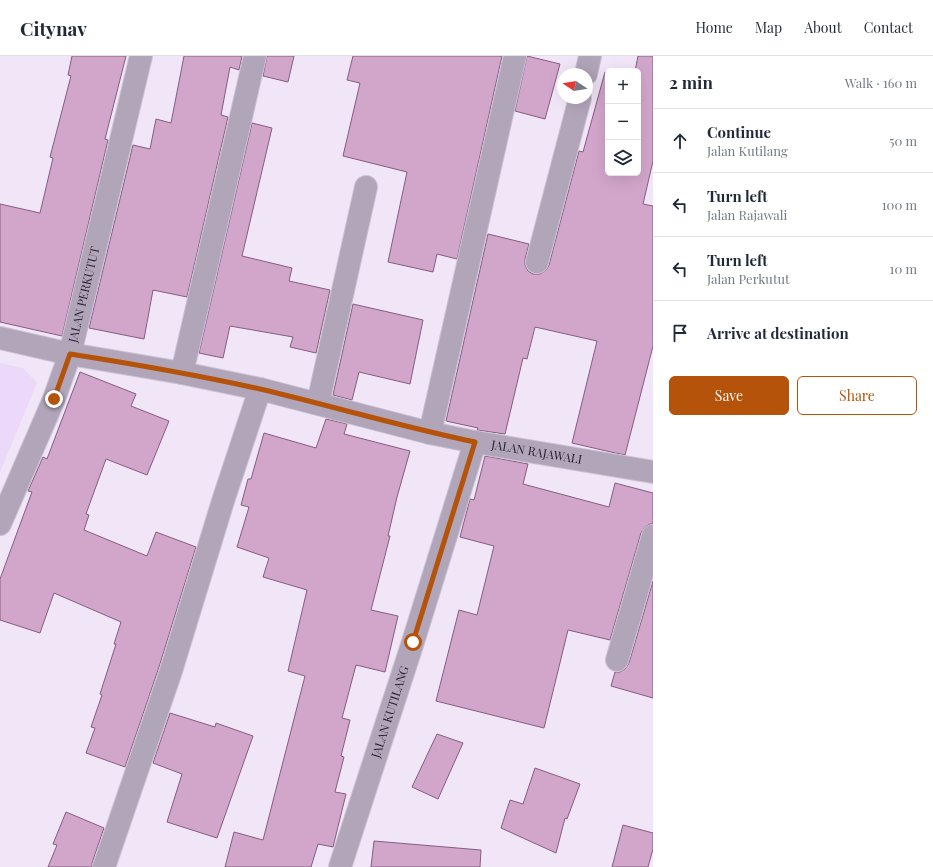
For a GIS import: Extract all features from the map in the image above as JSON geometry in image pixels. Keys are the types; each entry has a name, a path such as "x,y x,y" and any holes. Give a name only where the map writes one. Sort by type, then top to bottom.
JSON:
{"street":[{"name":"JALAN PERKUTUT","path":"0,524 54,399 70,354 141,56"},
{"path":"182,373 255,56"},
{"path":"430,432 515,56"},
{"path":"587,68 590,56"},
{"path":"537,262 578,104"},
{"path":"318,403 366,187"},
{"name":"JALAN RAJAWALI","path":"0,338 70,354 182,373 260,389 475,442 653,472"},
{"path":"104,867 171,671 223,501 260,389"},
{"name":"JALAN KUTILANG","path":"340,867 413,642 475,442"},
{"path":"617,660 653,536"}],"shaded area":[{"path":"0,363 23,368 37,383 0,472"}],"building":[{"path":"72,56 126,56 105,139 108,140 62,336 0,322 0,204 40,213 53,158 50,157 71,76 68,75"},
{"path":"184,56 242,56 239,70 230,67 221,115 228,117 187,297 153,290 144,339 89,328 133,145 150,149 156,119 171,123"},
{"path":"267,56 294,56 288,82 263,76"},
{"path":"353,56 502,56 457,259 437,254 433,272 388,262 407,172 343,156 360,83 347,80"},
{"path":"527,56 560,64 559,68 557,68 557,75 545,119 515,111"},
{"path":"638,56 653,56 653,161 643,204 653,206 653,346 625,455 572,443 597,341 535,327 527,359 523,358 505,434 477,430 478,428 446,421 488,234 529,244 525,259 525,265 528,271 533,274 540,274 546,270 549,265 579,151 583,152 605,72 605,176 641,176 641,68 636,68"},
{"path":"252,123 272,128 242,256 292,268 289,281 330,290 316,353 290,347 293,337 230,326 223,358 199,353"},
{"path":"353,304 423,320 410,384 359,372 352,400 333,395"},
{"path":"80,372 136,394 131,406 169,421 147,475 106,459 86,514 89,515 84,530 147,556 156,532 196,547 159,667 125,767 86,753 95,728 91,727 102,695 100,694 116,644 114,644 121,622 54,593 40,633 0,620 0,579 32,492 28,491 43,457 47,459"},
{"path":"326,419 347,424 344,434 410,451 397,497 388,536 390,536 371,610 398,616 385,672 356,665 342,718 350,720 341,756 344,757 335,792 346,794 333,847 318,844 311,867 225,867 234,832 263,840 305,676 288,671 307,590 263,577 269,558 237,547 249,507 241,505 248,479 251,479 264,433 316,448"},
{"path":"485,456 528,464 523,484 609,507 615,483 653,493 653,524 645,527 641,533 610,640 568,630 544,728 436,701 459,610 477,615 494,546 460,537 470,499 474,500"},
{"path":"653,581 653,698 611,686 615,672 620,672 625,669 629,663"},
{"path":"170,713 215,727 216,723 253,736 217,838 167,822 182,774 153,763"},
{"path":"437,734 463,743 438,799 412,787"},
{"path":"535,768 580,784 567,819 565,818 556,853 501,828 510,800 523,804"},
{"path":"66,812 104,828 92,867 48,867 57,845 53,844"},
{"path":"623,825 653,833 653,849 648,867 612,867"},
{"path":"374,841 481,850 480,867 371,867"}],"route":[{"path":"54,399 70,354 182,373 260,389 475,442 413,642"}]}
